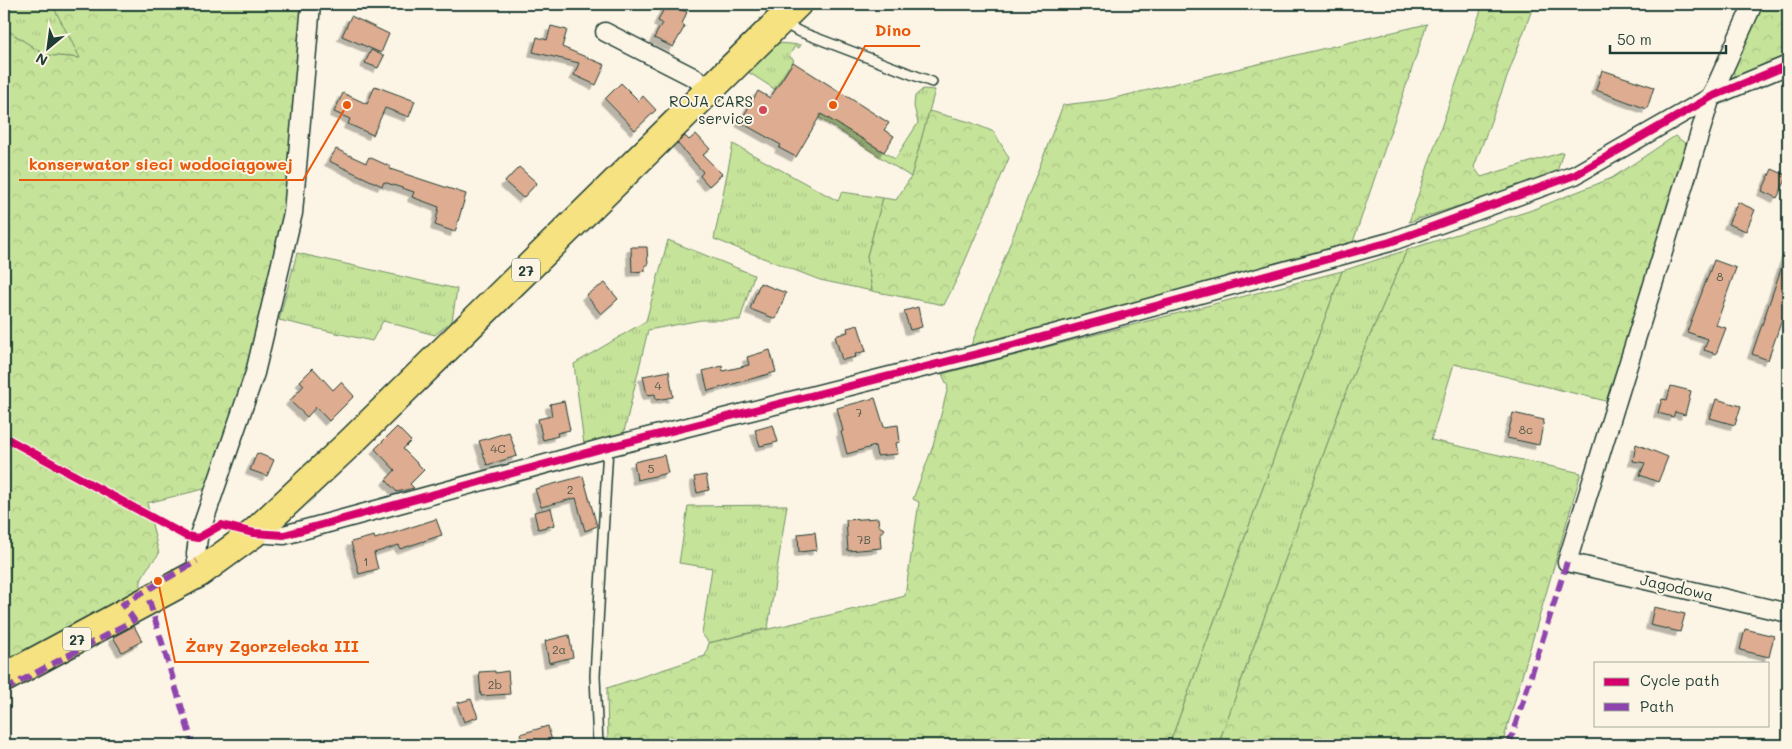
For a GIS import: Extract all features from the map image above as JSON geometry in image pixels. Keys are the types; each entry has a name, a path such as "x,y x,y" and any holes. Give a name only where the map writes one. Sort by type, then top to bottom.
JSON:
{"main road":[{"name":"27","path":"4,678 199,573 254,533 351,442 789,12"}],"street":[{"path":"199,573 196,554 198,538 255,373 292,213 311,4"},
{"path":"1711,97 1753,4"},
{"path":"605,32 695,78 710,90"},
{"path":"254,533 284,536 608,447 1017,344 1390,242 1575,175 1711,97 1788,65"},
{"name":"Jagodowa","path":"1711,97 1567,562 1788,613"}],"lane":[{"path":"789,12 798,31 932,82"},
{"path":"598,745 595,676 608,447"}],"green space":[{"path":"4,4 54,4 53,6 81,58 45,55 4,28"},
{"path":"54,4 313,4 299,158 268,307 208,488 147,503 159,554 143,575 141,591 4,663 4,28 45,55 80,58 53,6"},
{"path":"1483,4 1534,4 1474,167 1481,177 1563,152 1556,175 1409,222"},
{"path":"1758,4 1788,4 1788,58 1711,93"},
{"path":"1427,24 1353,242 970,348 1063,105 1106,100"},
{"path":"773,44 801,45 799,48 795,46 789,56 794,60 778,86 895,159 918,123 914,106 915,96 923,89 935,90 911,177 745,70"},
{"path":"929,111 970,122 994,132 1009,158 959,275 944,305 872,291 867,256 883,198 896,200 911,177"},
{"path":"1675,136 1692,148 1606,401 1454,364 1431,440 1581,473 1502,745 1218,745 1349,384 1407,250 1529,211 1612,178"},
{"path":"733,144 838,201 842,192 883,198 867,256 872,291 820,280 714,239"},
{"path":"668,240 754,275 740,320 701,320 648,330 623,436 584,445 574,364 646,321"},
{"path":"1407,250 1349,384 1218,745 1169,745 1342,271"},
{"path":"297,253 457,289 452,321 435,335 383,321 372,341 279,320"},
{"path":"1342,271 1169,745 608,745 607,688 705,656 709,643 905,596 919,502 913,499 933,446 948,387 942,374"},
{"path":"787,505 768,628 709,643 702,634 712,568 679,563 688,506"}],"building":[{"path":"666,4 687,12 682,24 685,26 673,47 654,38 662,23 658,21"},
{"path":"351,16 389,34 381,53 342,36"},
{"path":"551,26 567,30 562,47 605,65 596,85 574,75 579,63 533,52 537,37 547,40"},
{"path":"371,50 384,56 378,68 365,63"},
{"path":"793,62 889,123 884,130 894,136 884,152 821,114 796,157 779,148 781,145 740,122 758,91 770,98"},
{"path":"1602,70 1654,87 1647,109 1596,90"},
{"path":"621,83 639,101 643,96 656,110 635,130 605,99"},
{"path":"375,86 415,101 409,117 385,108 373,135 348,124 350,119 334,112 343,93 367,104"},
{"path":"696,134 710,149 703,155 722,174 709,186 700,176 703,172 677,143 685,136 689,140"},
{"path":"336,149 366,163 369,157 391,167 390,169 466,194 455,232 435,225 439,207 412,197 414,192 384,182 382,186 329,161"},
{"path":"519,167 537,183 523,198 505,182"},
{"path":"1772,169 1788,176 1777,198 1762,191"},
{"path":"1738,202 1755,210 1746,231 1728,224"},
{"path":"631,247 647,247 648,265 645,265 645,271 632,272"},
{"path":"1786,254 1788,254 1788,302 1768,360 1752,354"},
{"path":"1714,260 1736,268 1716,325 1726,328 1716,354 1704,350 1708,339 1687,332"},
{"path":"605,283 618,299 601,314 586,295"},
{"path":"760,283 786,293 776,319 750,309"},
{"path":"918,307 922,327 910,330 904,311"},
{"path":"858,325 866,351 855,354 856,357 842,360 835,336 848,332 847,328"},
{"path":"770,350 776,372 708,391 703,371 722,366 723,371 749,365 747,357"},
{"path":"313,368 333,390 341,382 354,396 329,421 316,407 307,417 290,401 304,385 300,381"},
{"path":"669,371 673,397 656,400 655,394 647,395 643,376"},
{"path":"1671,386 1691,391 1685,415 1675,412 1673,417 1658,413 1662,399 1667,400"},
{"path":"875,398 884,427 898,425 900,442 896,443 898,454 877,456 875,446 847,454 837,408"},
{"path":"1716,399 1741,406 1735,425 1710,418"},
{"path":"564,401 570,430 557,433 558,436 543,440 538,419 552,416 550,404"},
{"path":"1513,413 1544,420 1539,445 1507,438"},
{"path":"773,425 778,442 760,446 755,430"},
{"path":"397,427 411,441 403,449 424,470 410,484 414,488 397,492 386,480 395,470 375,449"},
{"path":"509,432 517,456 487,465 479,441"},
{"path":"1636,444 1668,457 1658,482 1640,475 1645,463 1633,461"},
{"path":"257,453 274,460 267,476 250,470"},
{"path":"664,455 668,473 637,480 634,462"},
{"path":"706,475 709,490 697,493 694,477"},
{"path":"583,476 597,526 585,531 576,498 541,507 535,489"},
{"path":"551,508 555,525 538,529 534,512"},
{"path":"878,518 879,526 884,529 880,534 881,548 848,551 846,520"},
{"path":"436,519 442,535 400,549 399,545 374,553 378,569 359,574 351,542 374,536 375,539"},
{"path":"815,532 817,550 799,552 798,534"},
{"path":"1654,607 1685,614 1680,632 1650,625"},
{"path":"134,626 142,641 122,652 113,637"},
{"path":"1745,629 1774,636 1769,657 1740,650"},
{"path":"569,635 573,657 549,663 545,641"},
{"path":"495,671 495,673 508,671 510,694 481,696 479,672"},
{"path":"471,699 478,717 464,722 457,703"},
{"path":"548,726 553,745 524,745 520,734"}],"marked path":[{"path":"4,690 134,620 123,604 197,561"},
{"path":"1509,745 1567,562"},
{"path":"149,600 193,745"}],"cycle path":[{"path":"4,437 186,536 198,538 221,525 254,533 284,535 608,447 1017,344 1390,242 1575,175 1711,97 1788,65"}],"place":[{"name":"konserwator sieci wodociągowej","path":"347,105"},
{"name":"Dino","path":"833,105"},
{"name":"ROJA CARS service","path":"763,110"},
{"name":"Żary Zgorzelecka III","path":"158,581"}]}
